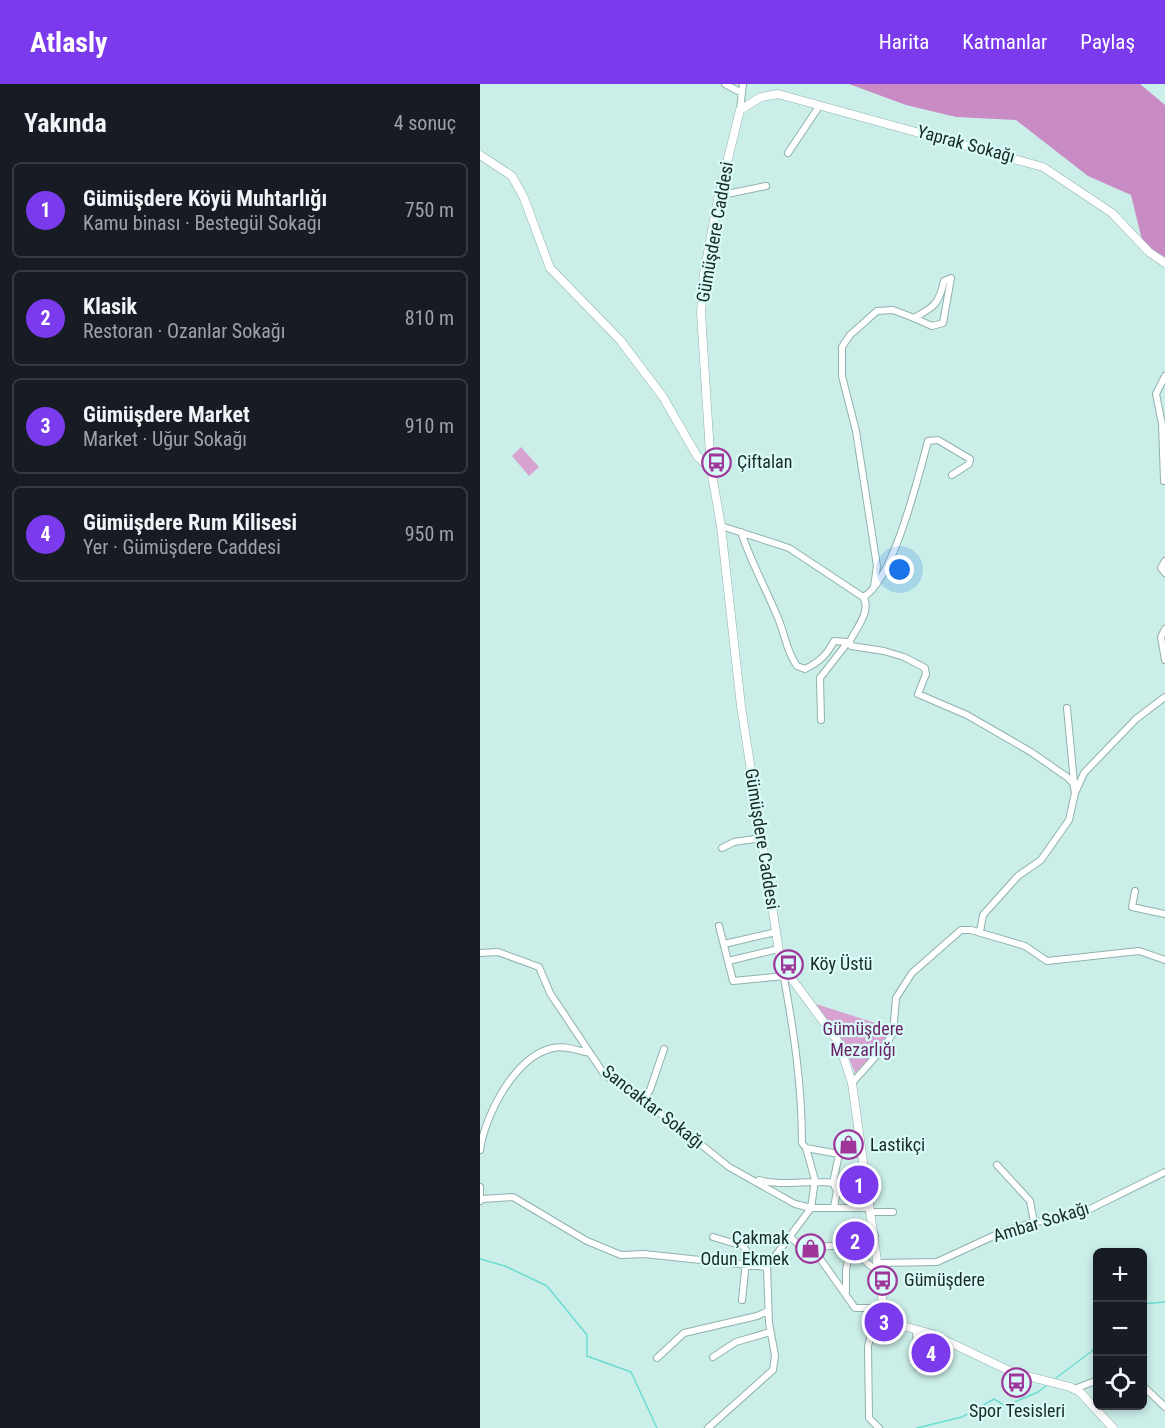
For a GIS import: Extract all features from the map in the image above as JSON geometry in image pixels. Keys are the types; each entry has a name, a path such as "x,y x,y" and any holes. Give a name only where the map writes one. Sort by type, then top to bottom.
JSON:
{"street":[{"path":"725,84 742,93"},
{"name":"Gümüşdere Caddesi","path":"743,84 740,110 718,199 701,294 700,313 711,469 721,526 741,706 781,964 839,1043 852,1083 869,1210 879,1263 883,1319"},
{"name":"Yaprak Sokağı","path":"740,110 761,97 778,94 1043,167 1112,213 1149,252 1165,263"},
{"path":"788,153 820,105"},
{"path":"480,155 512,176 524,198 550,268 620,340 663,397 697,456 711,469"},
{"path":"718,199 727,194 766,186"},
{"path":"874,587 877,566 856,431 842,376 842,347 850,335 877,311 893,310 932,326 943,323 951,278 944,280 937,303 914,318"},
{"path":"1164,481 1162,424 1156,394 1165,376"},
{"path":"863,597 874,587 893,554 928,441 938,440 970,459 969,464 952,475"},
{"path":"721,526 789,548 863,597 867,602 867,609 848,642 820,678 821,720"},
{"path":"741,532 752,566 777,615 784,641 797,666 805,669 816,663 824,657 834,640 848,642 851,646 884,651 904,657 925,668 926,674 918,694 967,715 1031,752 1067,777 1075,793"},
{"path":"1165,561 1161,568 1165,573"},
{"path":"1165,629 1161,637 1165,660"},
{"path":"980,932 983,915 1018,876 1041,860 1069,820 1075,793 1084,773 1136,719 1165,697"},
{"path":"1067,708 1075,793"},
{"path":"722,848 734,842 762,838"},
{"path":"1135,891 1132,907 1165,914"},
{"path":"719,926 733,981 784,976"},
{"path":"852,1083 893,1034 896,998 912,973 954,933 961,930 980,932 1025,946 1047,961 1138,951 1165,960"},
{"path":"724,944 776,932"},
{"path":"728,961 778,949"},
{"name":"Sancaktar Sokağı","path":"480,953 498,951 539,967 550,993 604,1074 642,1100 729,1167 754,1179 788,1201 811,1208 834,1207 893,1212"},
{"path":"708,1428 773,1370 775,1355 768,1311 767,1267 811,1208 815,1180 806,1148 802,1143 800,1078 795,1029 781,964"},
{"path":"480,1150 490,1116 523,1064 553,1048 590,1053"},
{"path":"642,1100 650,1090 664,1049"},
{"path":"806,1148 839,1154 862,1154"},
{"path":"834,1207 837,1191 833,1183 839,1154"},
{"path":"997,1165 1029,1201 1034,1222"},
{"name":"Ambar Sokağı","path":"879,1263 937,1262 1002,1232 1088,1210 1165,1172"},
{"path":"754,1179 794,1184 815,1180 868,1190"},
{"path":"480,1187 481,1201 513,1197 587,1241 621,1255 644,1254 767,1267"},
{"path":"850,1247 874,1235"},
{"path":"789,1236 804,1249 809,1243 814,1247 818,1258 855,1308 871,1308 889,1322 948,1341 1012,1372 1074,1389 1080,1392 1113,1428"},
{"path":"713,1237 743,1246 747,1252 742,1300"},
{"path":"814,1247 842,1245 850,1247 880,1274"},
{"path":"846,1293 846,1270 850,1247"},
{"path":"657,1358 684,1333 758,1316 768,1311"},
{"path":"879,1428 869,1418 868,1346 871,1335 883,1319"},
{"path":"916,1329 918,1367"},
{"path":"713,1358 735,1342 770,1332"},
{"path":"1074,1389 1093,1382"},
{"path":"1147,1389 1165,1407"}],"green space":[{"path":"521,447 539,467 529,476 512,456"},
{"name":"Gümüşdere Mezarlığı","path":"816,1004 891,1028 878,1051 855,1073 842,1040"}],"shaded area":[{"path":"849,84 1140,84 1165,105 1165,257 1143,244 1131,195 1088,176 1016,120 956,117 906,105"}],"waterway":[{"path":"480,1259 505,1266 547,1286 587,1335 587,1356 631,1372 657,1428"},
{"path":"1147,1304 1165,1302"},
{"path":"1056,1378 1093,1349"},
{"path":"917,1428 962,1417 994,1399 1005,1406 1038,1392 1047,1385"}],"place":[{"name":"Çiftalan","path":"716,462"},
{"name":"Köy Üstü","path":"789,964"},
{"name":"Lastikçi","path":"849,1145"},
{"name":"Gümüşdere Köyü Muhtarlığı","path":"859,1185"},
{"name":"Klasik","path":"855,1241"},
{"name":"Çakmak Odun Ekmek","path":"810,1248"},
{"name":"Gümüşdere","path":"883,1280"},
{"name":"Gümüşdere Market","path":"884,1322"},
{"name":"Gümüşdere Rum Kilisesi","path":"931,1353"},
{"name":"Spor Tesisleri","path":"1017,1382"}]}
